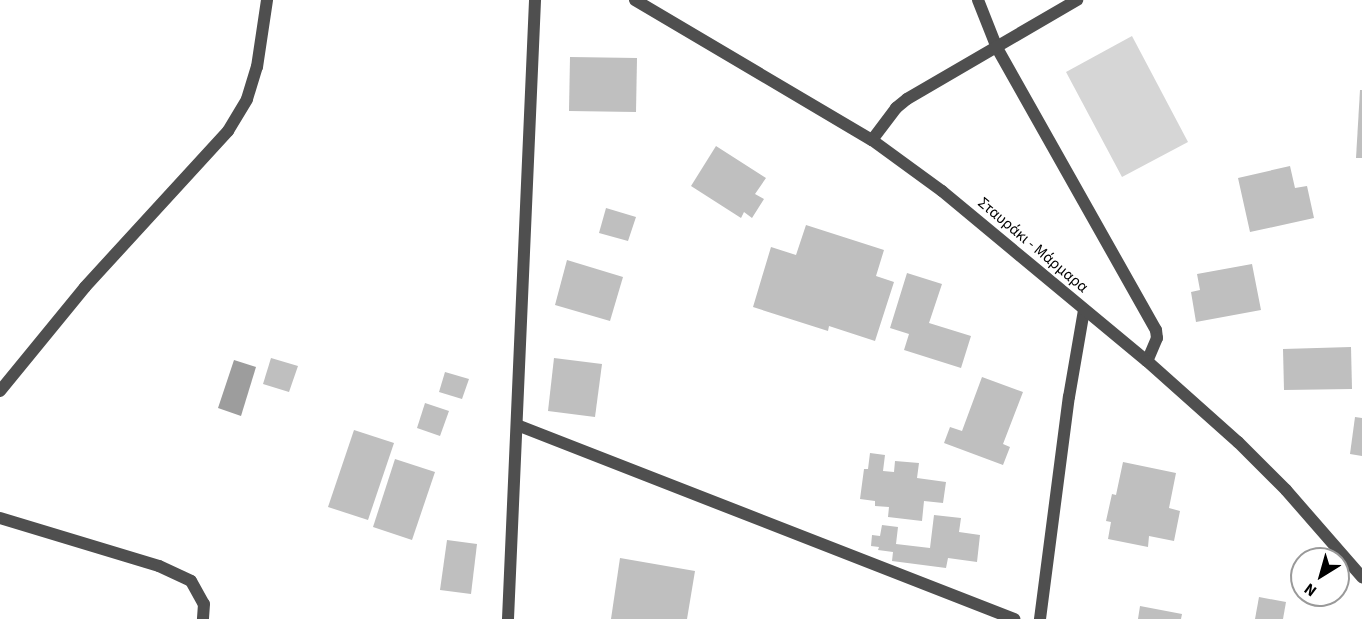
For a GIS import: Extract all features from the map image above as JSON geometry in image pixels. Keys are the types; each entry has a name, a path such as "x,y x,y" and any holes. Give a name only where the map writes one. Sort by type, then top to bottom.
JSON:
{"street":[{"path":"0,391 86,286 228,131 247,99 256,67 267,0"},
{"path":"508,619 535,0"},
{"name":"Σταυράκι - Μάρμαρα","path":"635,0 872,140 977,218 1147,361 1286,490 1362,577"},
{"path":"978,0 997,48 1156,330 1157,338 1147,361"},
{"path":"872,140 896,108 907,99 1077,0"},
{"path":"1040,619 1084,310"},
{"path":"517,425 1014,619"},
{"path":"0,518 159,566 191,581 204,604 203,619"}],"shaded area":[{"path":"1132,36 1188,142 1122,177 1066,72"},
{"path":"234,360 256,367 241,416 218,408"}],"building":[{"path":"570,57 637,58 636,112 569,111"},
{"path":"1360,90 1362,90 1362,158 1356,158"},
{"path":"716,146 766,178 755,194 764,199 752,218 744,212 741,218 691,186"},
{"path":"1290,166 1295,188 1307,186 1314,218 1250,232 1238,178"},
{"path":"606,208 636,217 628,241 599,233"},
{"path":"806,225 884,250 876,276 894,282 875,341 829,326 828,331 753,307 771,247 796,255"},
{"path":"567,260 623,277 610,321 555,305"},
{"path":"1252,264 1261,310 1196,322 1191,292 1200,290 1197,274"},
{"path":"907,273 942,284 929,323 971,336 961,368 904,350 909,334 890,328"},
{"path":"1351,347 1352,389 1284,390 1283,349"},
{"path":"271,358 298,366 289,392 263,384"},
{"path":"554,358 602,364 595,417 548,411"},
{"path":"445,372 469,379 462,399 439,392"},
{"path":"982,377 1023,392 1003,444 1010,447 1003,465 944,443 950,427 962,431"},
{"path":"425,403 449,411 440,436 417,428"},
{"path":"1355,417 1362,418 1362,456 1350,454"},
{"path":"354,430 394,443 368,520 328,507"},
{"path":"870,453 885,455 883,471 894,472 895,461 919,463 917,478 946,482 943,503 924,501 922,521 888,517 889,507 875,506 875,501 860,499 864,469 868,469"},
{"path":"395,459 435,472 412,540 373,527"},
{"path":"1123,462 1176,473 1169,508 1180,511 1174,541 1149,536 1148,547 1108,539 1111,522 1106,521 1112,494 1116,495"},
{"path":"934,515 961,518 959,532 980,535 977,562 948,558 946,568 892,561 893,552 878,550 879,547 871,546 872,535 880,536 882,525 898,527 896,544 930,548"},
{"path":"447,540 477,544 471,594 440,590"},
{"path":"620,558 695,571 687,619 611,619"},
{"path":"1259,597 1286,602 1283,619 1255,619"},
{"path":"1140,606 1182,614 1181,619 1138,619"}]}
